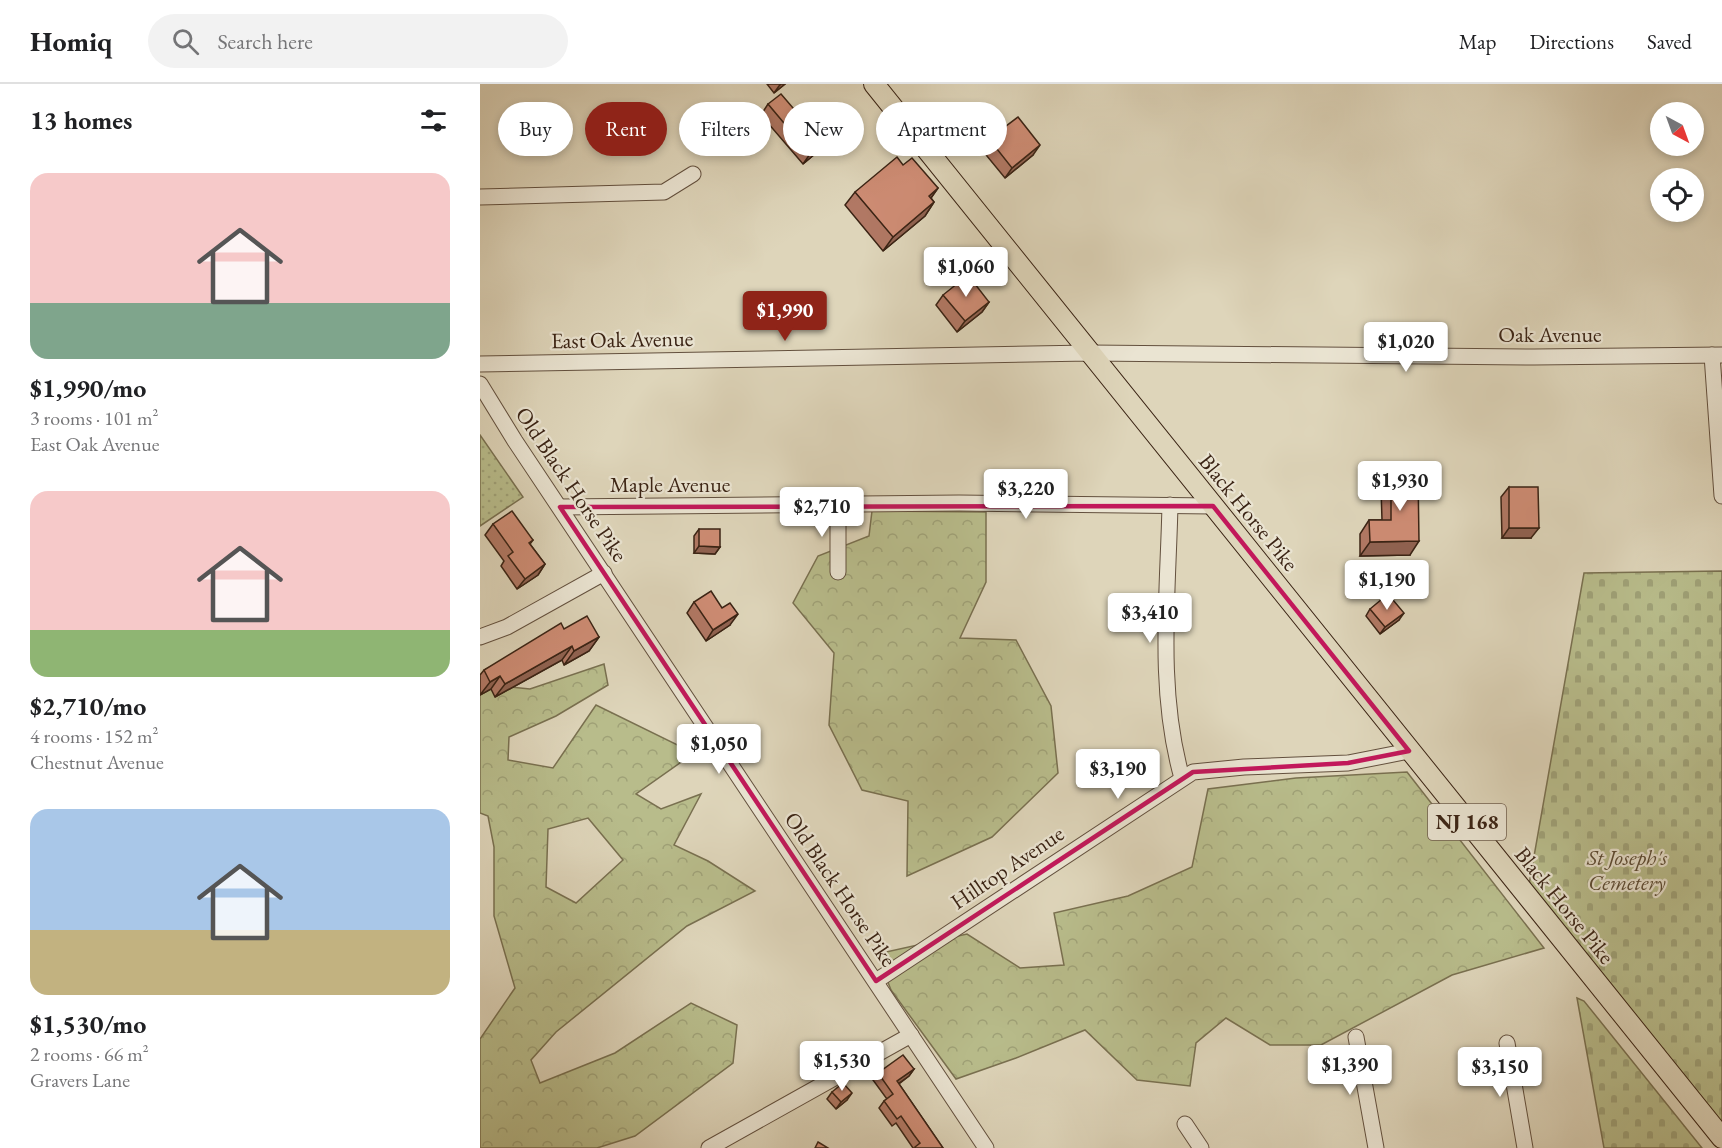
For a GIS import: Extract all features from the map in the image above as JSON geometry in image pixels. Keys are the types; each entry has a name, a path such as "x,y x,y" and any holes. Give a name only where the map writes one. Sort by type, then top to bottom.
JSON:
{"main road":[{"name":"Black Horse Pike","path":"874,84 1722,1138"}],"street":[{"path":"480,196 664,192 693,174"},
{"name":"Oak Avenue","path":"1090,353 1527,357 1717,355"},
{"name":"East Oak Avenue","path":"480,364 1090,353"},
{"path":"1717,355 1722,496"},
{"name":"Old Black Horse Pike","path":"480,384 603,573 986,1148"},
{"name":"Maple Avenue","path":"560,507 959,503 1213,506"},
{"path":"838,505 838,572"},
{"path":"1170,505 1166,658 1173,734 1182,778"},
{"path":"480,637 507,627 603,573"},
{"name":"Hilltop Avenue","path":"876,981 1193,772 1244,766 1348,763 1409,751"},
{"path":"709,1148 911,1035"},
{"path":"1356,1037 1376,1148"},
{"path":"1507,1043 1525,1148"},
{"path":"1185,1124 1201,1148"}],"highlighted area":[{"path":"1213,506 1409,751 1348,763 1193,772 876,981 560,507"}],"green space":[{"path":"480,435 523,497 480,526"},
{"path":"872,511 986,512 986,582 960,638 1016,640 1051,706 1058,773 992,837 907,876 908,801 862,790 829,725 834,653 793,603 818,556 869,536"},
{"name":"St Joseph's Cemetery","path":"1722,571 1722,1138 1527,896 1584,573"},
{"path":"604,664 608,685 556,716 509,737 508,760 553,768 596,705 694,753 636,794 661,809 701,794 674,845 708,861 755,891 687,926 556,1032 531,1060 540,1083 615,1053 691,1003 737,1025 733,1063 635,1136 597,1148 480,1148 480,1039 515,988 494,916 494,847 488,816 480,813 480,690 492,685 530,689","holes":["588,818 623,860 576,903 546,887 548,829"]},
{"path":"1407,772 1544,948 1452,975 1321,1045 1270,1045 1226,1018 1196,1043 1190,1086 1137,1080 1085,1030 956,1079 891,990 877,954 967,934 1020,968 1064,965 1054,913 1128,896 1192,867 1208,789 1296,778"},
{"path":"1577,998 1584,1001 1702,1148 1604,1148"}],"building":[{"path":"781,94 788,102 783,102 783,122 771,108 771,102"},
{"path":"1018,117 1040,145 1012,168 1002,156 1007,156 1007,125"},
{"path":"897,157 903,165 912,158 938,188 929,196 934,202 893,237 855,192"},
{"path":"968,275 989,302 965,321 943,295"},
{"path":"1418,473 1419,541 1370,542 1369,520 1391,520 1391,474"},
{"path":"1509,487 1538,487 1539,528 1509,528"},
{"path":"512,511 533,540 529,543 545,564 525,579 508,556 513,552 493,524"},
{"path":"699,529 720,529 720,547 699,546"},
{"path":"711,591 722,608 730,603 738,614 713,630 694,602"},
{"path":"1388,594 1404,613 1385,627 1370,609"},
{"path":"587,616 599,637 574,651 572,646 505,684 500,676 490,682 484,670 561,623 564,629"},
{"path":"903,1055 914,1069 897,1081 943,1148 916,1148 920,1143 901,1116 897,1119 884,1101 893,1094 878,1073"},
{"path":"843,1083 852,1093 841,1102 832,1092"},
{"path":"818,1142 828,1148 815,1148"}]}
